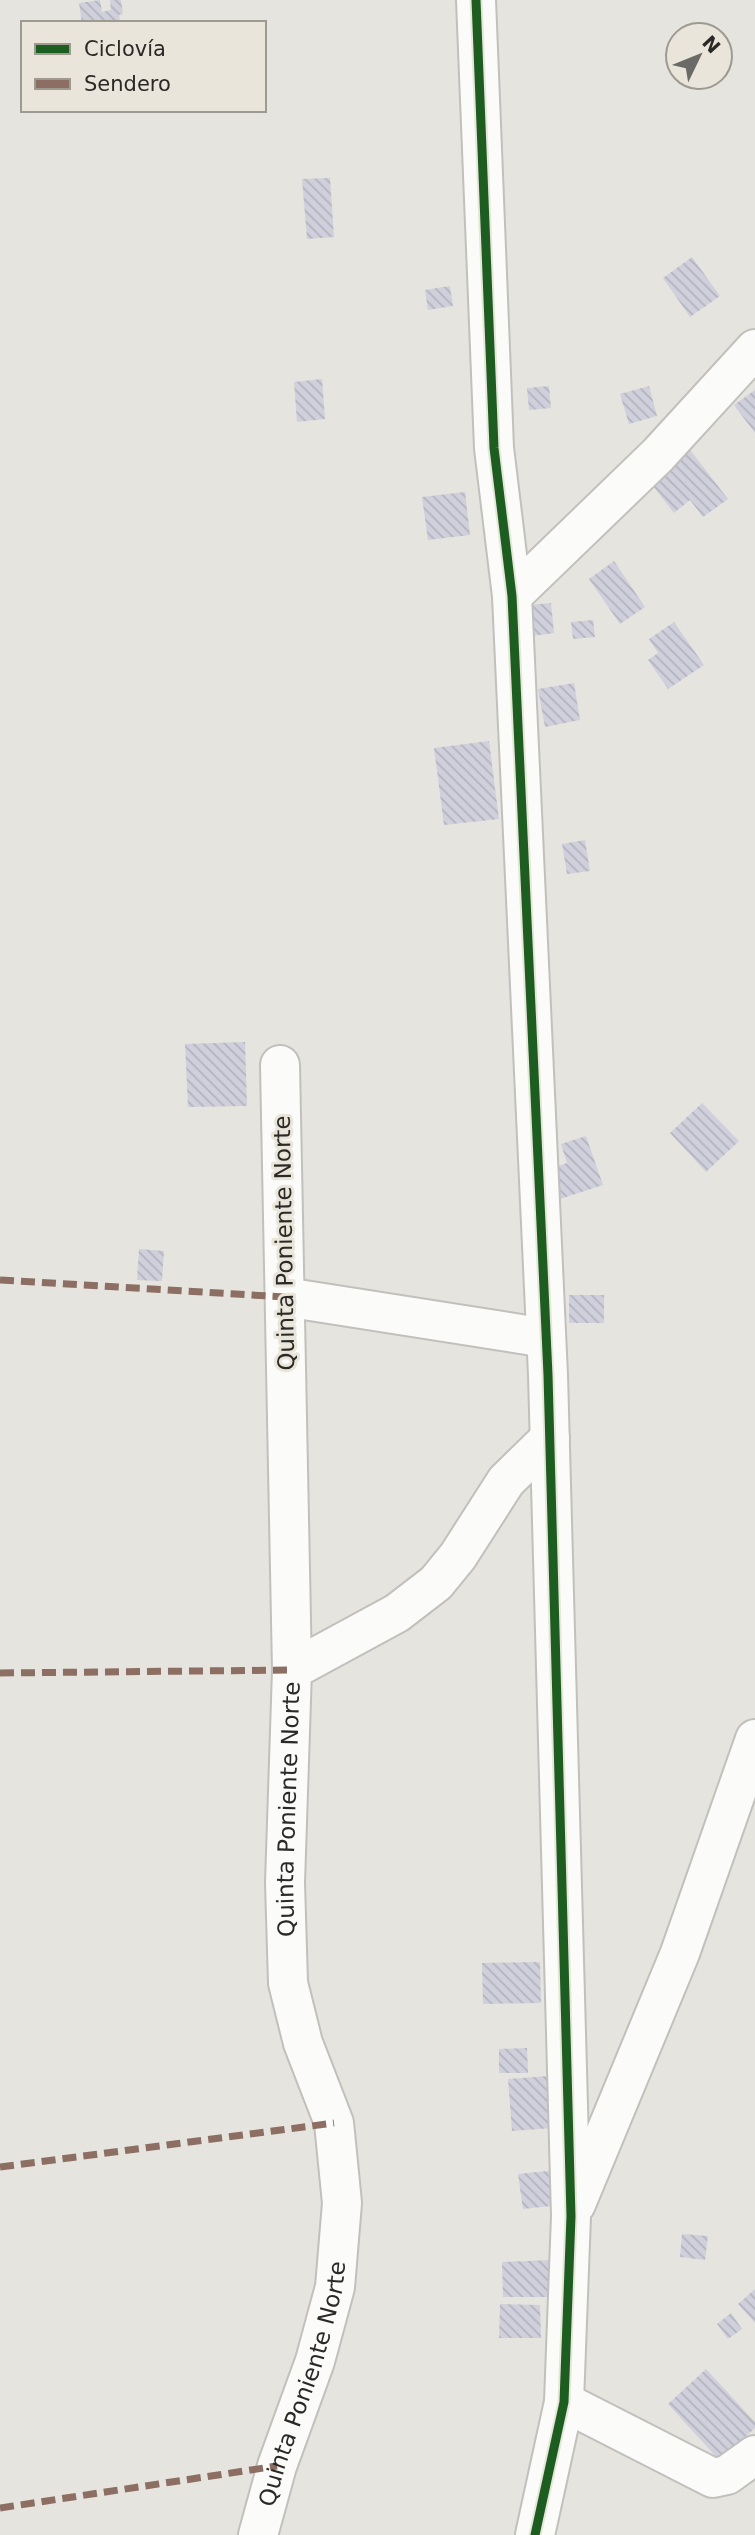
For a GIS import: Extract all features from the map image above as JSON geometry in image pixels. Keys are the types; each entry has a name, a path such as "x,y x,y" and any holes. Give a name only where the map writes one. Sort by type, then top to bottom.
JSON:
{"street":[{"path":"476,0 494,448 512,596 546,1338 571,2216 564,2402 535,2535"},
{"path":"512,596 658,455 755,349"},
{"name":"Quinta Poniente Norte","path":"258,2535 277,2466 315,2361 335,2287 342,2203 334,2123 303,2043 288,1983 285,1884 292,1670 280,1065"},
{"path":"285,1297 546,1338"},
{"path":"292,1670 397,1613 436,1584 458,1556 506,1481 550,1438"},
{"path":"571,2216 680,1954 755,1739"},
{"path":"564,2402 713,2478 727,2475 755,2455"}],"building":[{"path":"100,0 102,12 111,10 110,0 121,0 123,14 119,15 120,21 82,21 79,3"},
{"path":"330,178 334,237 307,239 302,179"},
{"path":"692,257 720,296 690,317 663,278"},
{"path":"450,286 453,306 428,310 425,290"},
{"path":"322,379 325,419 297,422 294,382"},
{"path":"549,386 551,408 529,410 527,388"},
{"path":"649,386 657,416 629,424 620,394"},
{"path":"755,390 755,433 734,405"},
{"path":"687,446 728,499 703,517 690,500 674,513 646,477"},
{"path":"465,492 470,535 428,540 422,497"},
{"path":"614,561 645,607 620,624 589,579"},
{"path":"551,603 554,633 532,636 529,605"},
{"path":"593,620 595,637 573,639 571,622"},
{"path":"674,622 704,665 668,689 648,660 658,653 649,639"},
{"path":"574,683 580,720 545,727 538,689"},
{"path":"489,741 499,819 444,825 434,748"},
{"path":"585,840 590,871 567,874 562,844"},
{"path":"245,1042 247,1106 188,1107 185,1044"},
{"path":"702,1103 739,1141 706,1172 670,1133"},
{"path":"586,1136 603,1185 560,1199 550,1169 567,1163 561,1144"},
{"path":"139,1249 164,1251 162,1281 137,1280"},
{"path":"569,1295 604,1295 604,1323 569,1323"},
{"path":"540,1962 541,2003 483,2004 482,1963"},
{"path":"527,2048 528,2073 499,2073 499,2049"},
{"path":"549,2076 552,2128 512,2131 508,2079"},
{"path":"557,2170 560,2205 523,2209 518,2174"},
{"path":"682,2234 708,2236 705,2260 680,2257"},
{"path":"553,2260 554,2297 503,2297 502,2262"},
{"path":"755,2289 755,2323 738,2304"},
{"path":"500,2304 540,2305 541,2338 499,2338"},
{"path":"731,2313 742,2329 728,2339 717,2324"},
{"path":"706,2369 755,2422 755,2428 719,2460 668,2404"}],"marked path":[{"path":"0,1280 285,1297"},
{"path":"0,1673 292,1670"},
{"path":"0,2167 334,2123"},
{"path":"0,2508 277,2466"}],"cycle path":[{"path":"476,0 494,448 512,596 548,1375 571,2216 564,2402 535,2535"}]}
